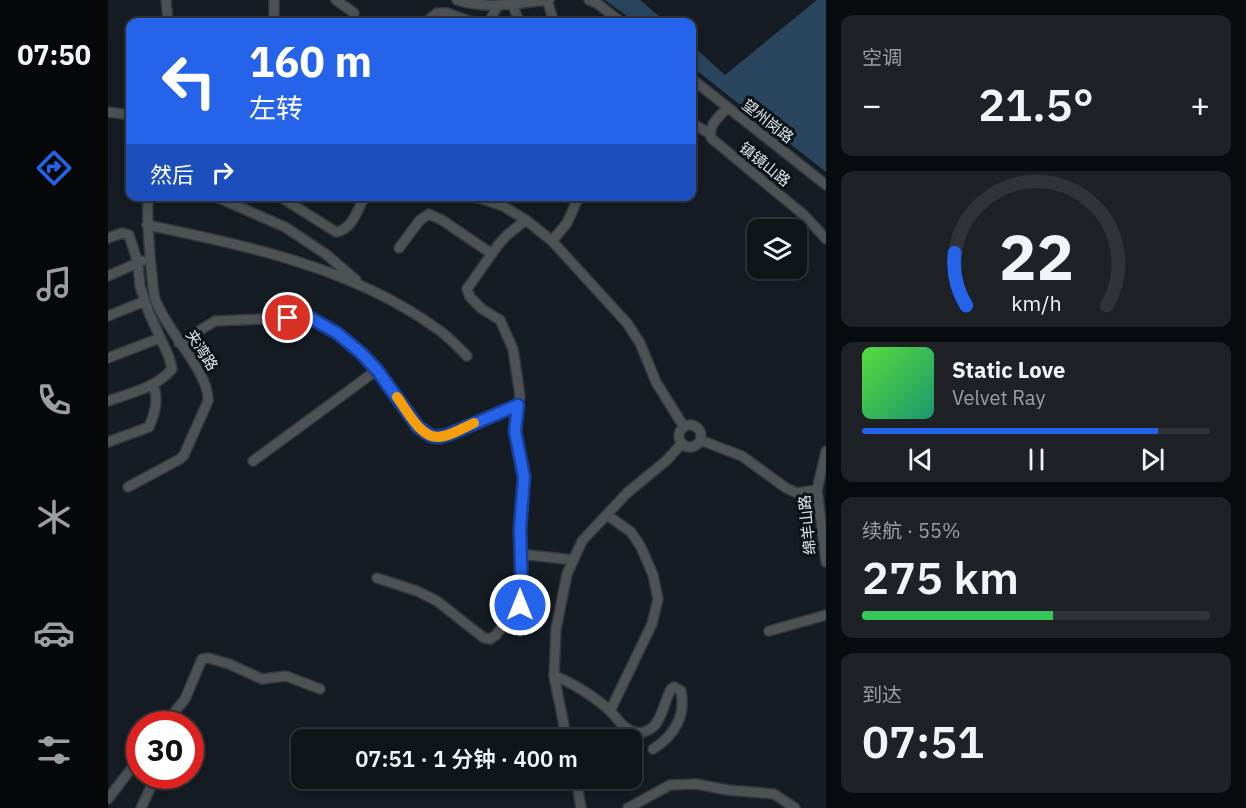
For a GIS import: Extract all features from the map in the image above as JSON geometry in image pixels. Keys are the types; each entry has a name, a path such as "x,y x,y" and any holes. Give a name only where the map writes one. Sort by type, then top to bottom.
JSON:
{"street":[{"path":"166,0 168,18"},
{"path":"274,0 274,18"},
{"path":"336,0 354,13"},
{"path":"457,0 482,5 548,0 553,18"},
{"path":"589,0 616,18"},
{"path":"512,2 518,18"},
{"path":"491,18 498,5"},
{"path":"431,18 437,13 447,13 461,18"},
{"name":"望州岗路","path":"696,82 826,185"},
{"path":"710,134 712,125 727,108"},
{"path":"108,112 126,114"},
{"name":"镇镜山路","path":"696,125 710,134 720,147 804,215 826,239"},
{"name":"夹湾路","path":"128,487 184,455 209,393 204,380 179,343 154,298 147,225 148,201"},
{"path":"225,201 285,227 327,255 364,286"},
{"path":"287,201 336,232 350,225 362,201"},
{"path":"488,201 503,206 526,220 552,241 627,323 640,343 656,382 684,427"},
{"path":"552,241 567,223 577,201"},
{"path":"399,248 420,220 429,214 442,220 492,254"},
{"path":"377,578 417,591 437,601 484,638 490,639 496,635 520,605 522,597 520,529 524,477 515,431 519,387 513,350 500,320 482,309 470,297 467,289 507,235 526,220"},
{"path":"147,225 256,250 313,266 364,286 437,328 467,356"},
{"path":"108,238 122,233 129,235 138,263 140,286 145,302 169,357 171,369 165,377 153,385 108,401"},
{"path":"108,276 150,258"},
{"path":"108,316 145,302"},
{"path":"179,343 215,321 309,317 337,333 361,353 377,370 418,427 431,436 439,437 450,434 518,405"},
{"path":"108,358 160,338"},
{"path":"253,461 377,370"},
{"path":"108,442 149,427 156,412 153,385"},
{"path":"690,425 697,427 701,433 700,440 692,447 682,443 679,436 684,427 690,425"},
{"path":"700,440 742,456 796,493 817,490"},
{"path":"565,729 554,676 556,629 560,604 573,560 582,541 634,486 668,460 682,443"},
{"name":"绵羊山路","path":"826,451 817,490 823,520 826,562"},
{"path":"607,515 631,532 641,547 656,586 658,599 652,624 610,711"},
{"path":"520,554 573,560"},
{"path":"769,631 826,615"},
{"path":"175,711 185,699 202,659 209,658 229,664 262,679 286,676 320,689"},
{"path":"554,676 580,689 610,711 624,727 635,732 644,732 654,726 672,689 674,687 681,691 682,716 670,736 653,749"},
{"path":"108,799 126,775"},
{"path":"628,808 670,785 696,784 728,790 774,794 795,808"},
{"path":"141,808 150,789"},
{"path":"577,789 580,808"}],"shaded area":[{"path":"605,0 640,0 661,18 630,18"},
{"path":"817,0 826,0 826,172 696,70 696,49 725,75"}],"slow traffic":[{"path":"397,397 418,427 431,436 439,437 450,434 474,423"}],"route":[{"path":"288,318 316,319 337,333 377,370 418,427 431,436 439,437 450,434 518,405 515,431 524,477 520,529 522,597 520,605"}]}
